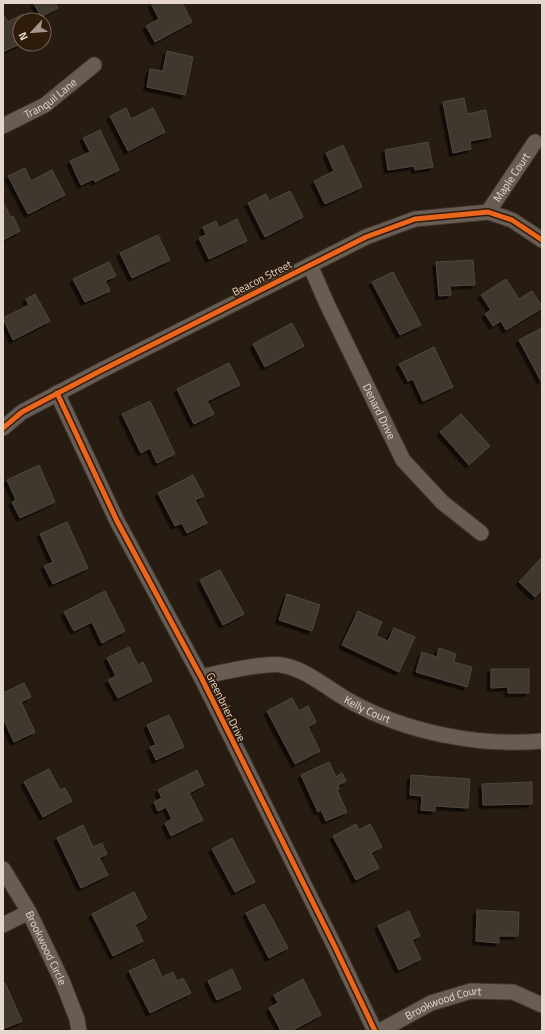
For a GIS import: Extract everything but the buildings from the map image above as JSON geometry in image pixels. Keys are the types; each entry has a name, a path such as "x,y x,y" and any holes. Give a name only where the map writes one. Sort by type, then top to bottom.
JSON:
{"street":[{"name":"Tranquil Lane","path":"3,126 45,105 94,65"},
{"name":"Maple Court","path":"488,212 535,142"},
{"name":"Beacon Street","path":"3,428 22,412 57,393 366,237 415,219 488,212 512,220 542,240"},
{"name":"Denard Drive","path":"310,265 331,312 403,460 442,502 481,533"},
{"name":"Greenbrier Drive","path":"57,393 117,521 200,677 335,947 375,1031"},
{"name":"Kelly Court","path":"200,677 243,667 281,664 316,679 348,700 401,723 457,738 515,744 542,741"},
{"name":"Brookwood Circle","path":"3,869 29,912 63,983 77,1020 79,1031"},
{"path":"3,925 29,912"},
{"name":"Brookwood Court","path":"380,1031 431,1003 471,991 513,992 542,1005"}],"cycle path":[{"path":"3,428 22,412 100,371 366,237 415,219 488,212 512,220 542,240"},
{"path":"57,393 117,521 201,677 375,1031"}]}
